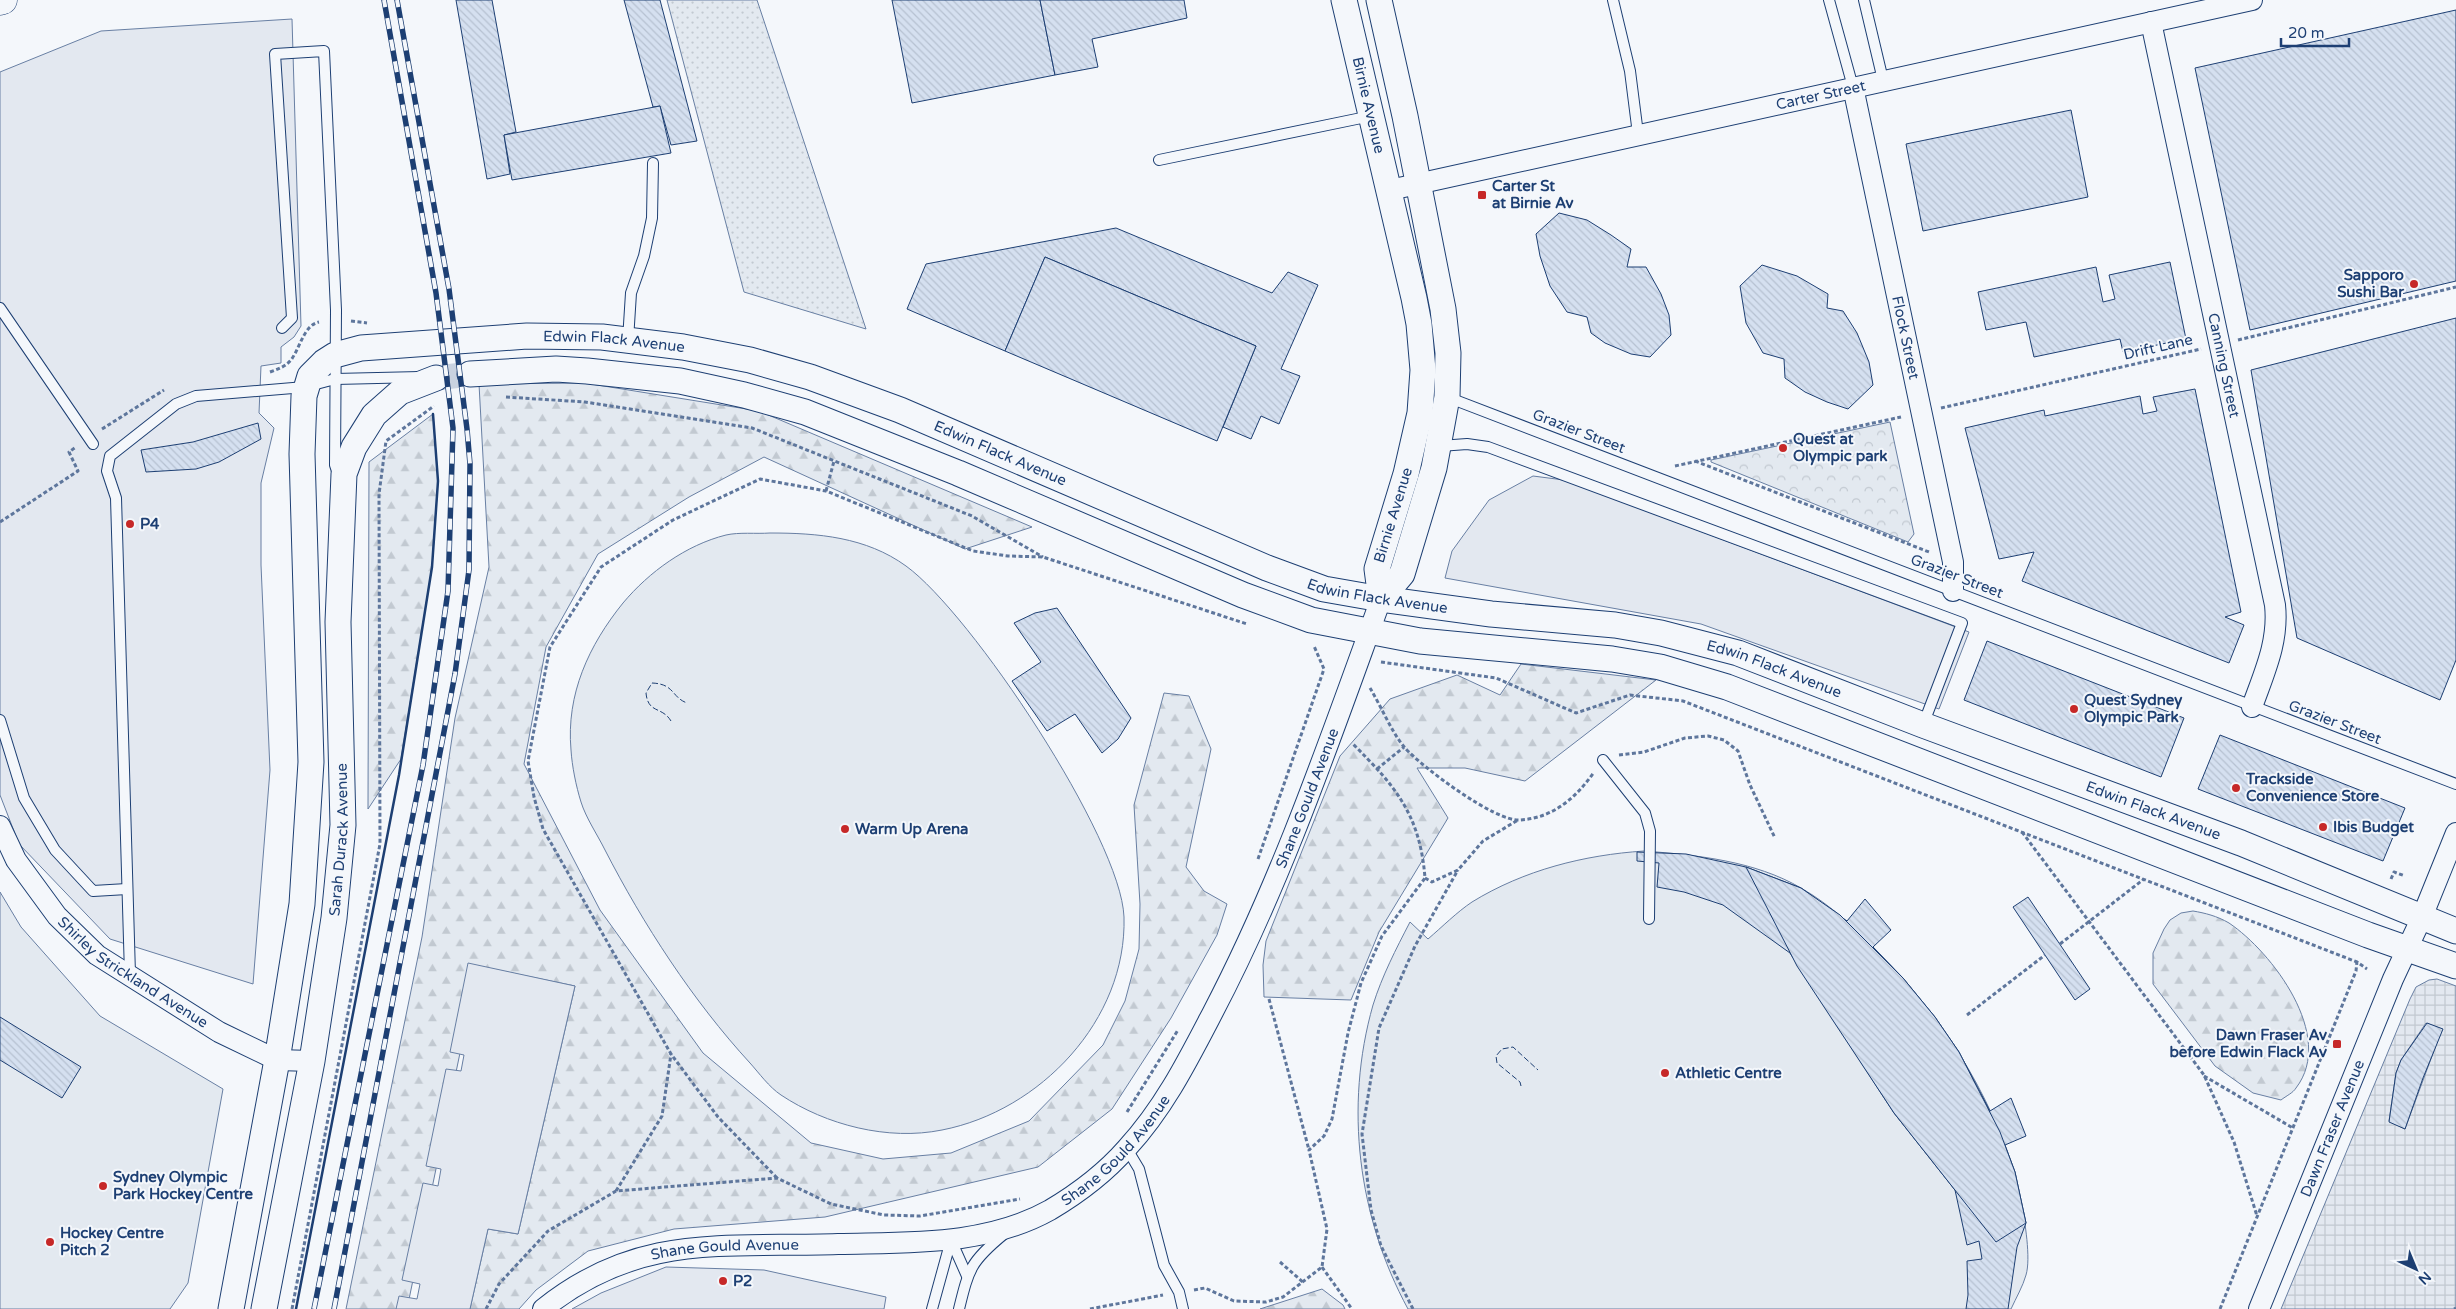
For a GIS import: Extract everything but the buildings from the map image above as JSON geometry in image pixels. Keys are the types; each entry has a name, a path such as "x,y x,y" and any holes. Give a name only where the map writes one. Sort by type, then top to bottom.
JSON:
{"street":[{"name":"Birnie Avenue","path":"1344,0 1420,324 1423,370 1420,413 1408,467 1377,568 1381,599"},
{"name":"Birnie Avenue","path":"1379,0 1406,116 1446,330 1446,407 1440,446 1402,574 1381,599"},
{"name":"Carter Street","path":"1390,190 2252,0"},
{"name":"Canning Street","path":"2151,22 2277,623 2276,638 2252,706"},
{"name":"Flock Street","path":"1853,87 1953,562 1953,591"},
{"name":"Edwin Flack Avenue","path":"306,387 315,370 335,367 372,347 526,336 628,340 683,347 750,360 810,377 900,410 1267,568 1324,589 1491,614 1615,625 1661,633 1738,653 1924,725 2241,843 2456,931"},
{"path":"626,374 628,340"},
{"name":"Edwin Flack Avenue","path":"470,374 556,369 626,374 680,381 744,395 805,412 958,473 1242,595 1311,620 1420,641 1612,659 1660,668 1727,687 2456,966"},
{"name":"Sarah Durack Avenue","path":"264,1309 312,1061 334,918 343,825 338,622 342,490 348,461 366,425 387,401 407,388 436,378"},
{"name":"Sarah Durack Avenue","path":"231,1309 277,1060 302,904 311,762 302,454 302,414 306,387"},
{"path":"1420,413 1446,407"},
{"name":"Shane Gould Avenue","path":"543,1309 564,1292 601,1270 639,1256 680,1248 951,1240 1014,1226 1049,1210 1081,1189 1127,1149 1173,1088 1229,981 1264,906 1304,810 1381,599"},
{"name":"Shirley Strickland Avenue","path":"0,826 16,860 57,916 97,955 130,974 219,1032 277,1060 312,1061"},
{"name":"Dawn Fraser Avenue","path":"2258,1309 2390,984 2422,917 2456,832"}],"lane":[{"path":"1613,0 1630,72 1638,134"},
{"path":"1829,0 1853,87"},
{"path":"1864,0 1883,80"},
{"path":"0,11 5,2"},
{"path":"282,328 292,318 275,54 324,51 336,310 335,465 342,490"},
{"path":"1159,160 1371,116"},
{"path":"628,340 630,293 644,256 652,218 653,164"},
{"path":"0,308 92,444"},
{"path":"335,367 436,378"},
{"path":"130,974 116,507 107,471 110,456 176,404 196,396 306,387"},
{"name":"Grazier Street","path":"1446,407 1953,591 2456,784"},
{"path":"1440,446 1467,444 1488,447 1962,623 1924,725"},
{"path":"0,720 24,798 55,850 93,891 127,889"},
{"path":"1603,760 1645,813 1650,831 1649,919"},
{"path":"1127,1149 1140,1169 1164,1266 1179,1292 1183,1309"},
{"path":"959,1309 967,1276 979,1255 1014,1226"},
{"path":"951,1240 967,1276"},
{"path":"932,1309 951,1240"}],"path":[{"name":"Drift Lane","path":"1672,466 2219,345 2456,287"},
{"path":"268,373 282,368 290,360 309,328 316,322"},
{"path":"502,397 585,402 752,428 972,516 1043,557 1248,624"},
{"path":"0,522 78,471 69,452"},
{"path":"826,491 834,461"},
{"path":"1695,461 1953,562"},
{"path":"1028,1198 920,1216 884,1215 831,1204 778,1178 718,1117 671,1054 543,829 534,796 528,761 550,647 601,567 673,520 760,479 826,491 973,551 1008,556 1043,557"},
{"path":"1255,868 1324,669 1314,646 1304,643"},
{"path":"1380,662 1496,678 1576,714 1630,695 1683,701 2356,962 2367,969"},
{"path":"1370,688 1404,747 1452,788 1491,810 1518,820"},
{"path":"1413,1309 1381,1246 1371,1210 1362,1134 1379,1028 1415,946 1458,870 1483,841 1518,820 1545,815 1567,804 1586,784 1603,760 1626,753 1644,752 1685,738 1708,736 1724,740 1738,751 1750,786 1775,838"},
{"path":"1309,1150 1324,1136 1332,1119 1348,1033 1361,983 1382,936 1425,878 1423,853 1416,828 1400,797 1350,741"},
{"path":"1377,769 1404,747"},
{"path":"2021,831 2204,1075 2234,1142 2258,1216"},
{"path":"1425,878 1432,882 1458,870"},
{"path":"2389,884 2394,872 2405,876"},
{"path":"2060,944 2144,879"},
{"path":"1967,1015 2045,955"},
{"path":"2220,1309 2356,972 2356,962 2360,956"},
{"path":"1090,1309 1205,1288 1234,1300 1266,1302 1283,1297 1322,1267 1327,1230 1309,1150 1269,999"},
{"path":"1125,1116 1179,1028"},
{"path":"616,1191 662,1116 671,1054"},
{"path":"2204,1075 2293,1128"},
{"path":"486,1309 499,1284 548,1231 616,1191 778,1178"},
{"path":"1280,1262 1304,1282"},
{"path":"1322,1267 1352,1309"}],"green space":[{"path":"667,0 757,0 866,329 744,292"},
{"path":"585,383 759,411 1032,527 965,549 764,457 689,497 598,554 546,647 524,764 600,910 703,1053 811,1143 883,1159 951,1153 1029,1121 1103,1045 1125,1001 1139,949 1140,904 1134,805 1164,693 1189,696 1211,749 1186,867 1204,891 1227,904 1217,935 1171,1018 1112,1109 1038,1167 825,1217 674,1229 588,1251 536,1290 519,1309 470,1309 488,1229 518,1234 575,986 478,966 407,1309 346,1309 422,937 455,718 489,567 479,384"},
{"path":"433,414 438,481 432,567 401,759 368,809 369,462"},
{"path":"1890,422 1914,534 1908,542 1711,462 1711,460"},
{"name":"Warm Up Arena","path":"770,533 824,536 858,543 875,549 891,556 906,566 934,591 1003,677 1038,730 1071,784 1098,835 1116,881 1124,917 1121,955 1111,991 1094,1025 1071,1055 1043,1081 1012,1103 978,1120 942,1130 921,1133 879,1132 858,1128 818,1115 777,1092 764,1080 729,1039 670,961 620,878 583,808 574,776 570,729 572,709 582,671 590,653 611,619 633,592 656,570 697,545 726,535"},
{"path":"1521,664 1656,680 1525,781 1465,768 1417,768 1448,818 1379,932 1351,1000 1264,997 1263,965 1266,941 1340,756 1390,699 1457,675 1500,695"},
{"name":"Athletic Centre","path":"1644,851 1705,857 1745,865 1765,871 1801,888 1833,910 1861,935 1904,980 1927,1008 1968,1068 1985,1100 2000,1133 2012,1168 2024,1219 2028,1259 2025,1279 2011,1309 1408,1309 1391,1274 1377,1237 1367,1199 1361,1161 1358,1122 1359,1083 1364,1044 1373,1005 1385,973 1410,922 1428,939 1472,902 1512,881 1577,860"},
{"name":"Sydney Olympic Park Hockey Centre","path":"0,892 21,927 100,1016 223,1089 188,1283 170,1309 0,1309"},
{"path":"2193,911 2211,915 2229,923 2246,936 2280,974 2294,997 2304,1021 2308,1044 2306,1067 2295,1090 2281,1100 2253,1093 2215,1066 2153,984 2153,953 2164,929 2170,920 2181,913"},
{"path":"1322,1289 1343,1305 1345,1309 1260,1309"}],"shaded area":[{"name":"P4","path":"292,19 301,326 294,337 281,347 281,363 261,366 259,413 274,428 261,483 261,565 270,770 253,984 110,939 19,844 0,795 0,72 101,31"},
{"path":"1533,476 1564,480 1969,632 1939,709 1701,624 1445,578 1452,551 1489,500"},
{"path":"468,963 575,986 518,1234 488,1229 470,1309 396,1309 399,1296 417,1299 420,1284 402,1280 423,1183 438,1186 441,1169 426,1166 446,1069 461,1071 464,1055 450,1052"},
{"path":"2437,979 2456,986 2456,1309 2281,1309 2410,999 2416,987 2429,980","holes":["2426,1023 2442,1029 2405,1129 2389,1121 2396,1073 2401,1060"]},
{"name":"P2","path":"666,1267 764,1270 886,1297 884,1309 572,1309 601,1293"}],"tunnel":[{"path":"436,378 470,374"}],"railway":[{"path":"314,1309 423,765 448,591 453,428 436,293 384,0"},
{"path":"334,1309 455,674 469,570 470,464 467,429 449,289 397,0"}],"fence":[{"path":"671,721 664,713 649,704 646,693 652,683 669,688 687,703"},
{"path":"1521,1086 1520,1082 1497,1063 1496,1056 1502,1049 1513,1047 1538,1070"}],"wall":[{"path":"296,1309 399,775 432,567 438,481 433,414"}],"place":[{"name":"Carter St at Birnie Av","path":"1482,195"},
{"name":"Sapporo Sushi Bar","path":"2414,284"},
{"name":"Quest at Olympic park","path":"1783,448"},
{"name":"P4","path":"130,524"},
{"name":"Quest Sydney Olympic Park","path":"2074,709"},
{"name":"Trackside Convenience Store","path":"2236,788"},
{"name":"Ibis Budget","path":"2323,827"},
{"name":"Warm Up Arena","path":"845,829"},
{"name":"Dawn Fraser Av before Edwin Flack Av","path":"2337,1044"},
{"name":"Athletic Centre","path":"1665,1073"},
{"name":"Sydney Olympic Park Hockey Centre","path":"103,1186"},
{"name":"Hockey Centre Pitch 2","path":"50,1242"},
{"name":"P2","path":"723,1281"}]}
